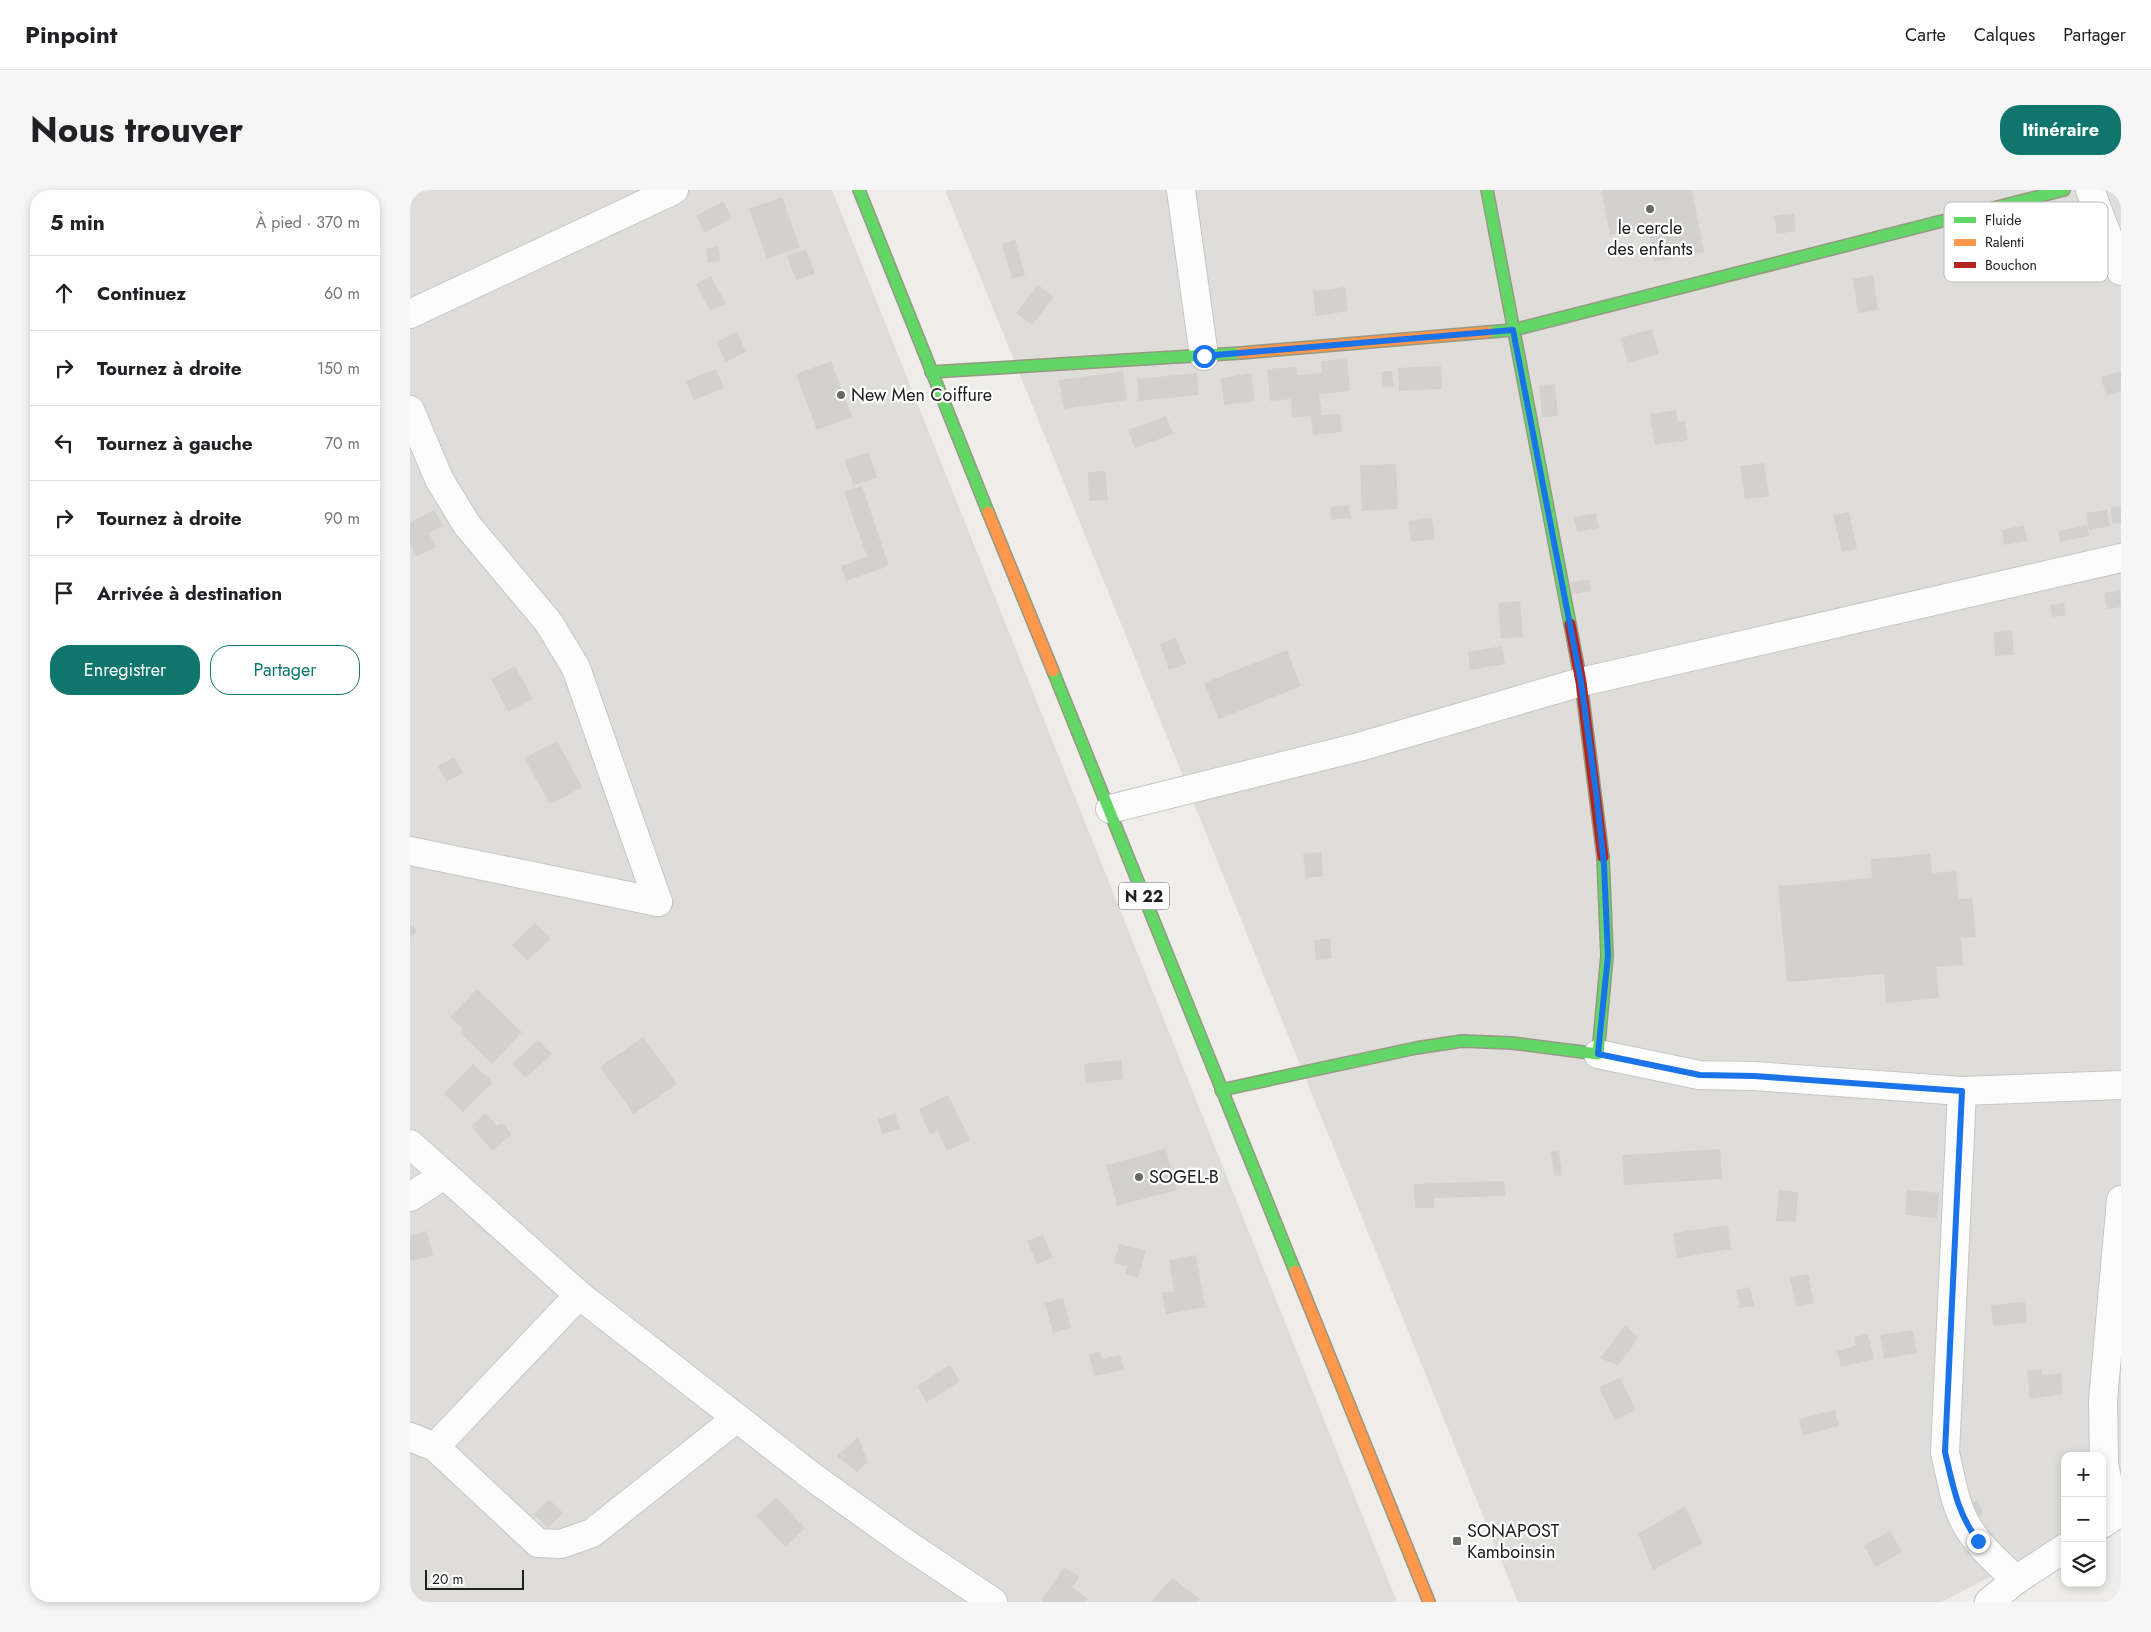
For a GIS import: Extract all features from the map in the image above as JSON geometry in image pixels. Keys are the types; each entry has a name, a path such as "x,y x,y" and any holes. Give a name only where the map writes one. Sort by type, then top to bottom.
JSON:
{"street":[{"path":"410,314 674,190"},
{"name":"N 22","path":"859,190 930,372 1110,809 1221,1090 1429,1602"},
{"path":"1181,190 1204,356"},
{"path":"1487,190 1581,682 1604,865 1608,956 1598,1054"},
{"path":"2017,202 2064,190"},
{"path":"2090,190 2095,202"},
{"path":"930,372 1204,356 1513,330 1944,220"},
{"path":"2108,237 2121,271"},
{"path":"410,410 439,479 467,525 549,623 576,668 658,902 410,851"},
{"path":"1110,809 1359,747 1581,682 2121,558"},
{"path":"1221,1090 1416,1048 1462,1040 1512,1042 1598,1054 1700,1075 1754,1076 1962,1091 2121,1085"},
{"path":"1962,1091 1945,1452 1959,1510 1966,1524 1978,1541 2016,1580"},
{"path":"410,1144 579,1295 814,1478 902,1542 993,1602"},
{"path":"410,1196 444,1175"},
{"path":"2115,1521 2104,1463 2104,1400 2121,1200"},
{"path":"435,1447 579,1295"},
{"path":"410,1437 435,1447 538,1542 561,1544 592,1533 737,1418"},
{"path":"1989,1602 2016,1580 2061,1551"}],"shaded area":[{"path":"410,190 832,190 1397,1602 410,1602"},
{"path":"945,190 2121,190 2121,1510 2106,1467 2106,1452 2061,1452 2061,1541 1941,1602 1518,1602"}],"building":[{"name":"le cercle des enfants","path":"1601,190 1692,190 1704,252 1654,262 1648,227 1610,235"},
{"path":"782,197 800,247 767,259 749,209"},
{"path":"723,201 732,218 705,233 696,216"},
{"path":"1794,214 1796,231 1777,234 1774,216"},
{"path":"1015,240 1025,275 1012,279 1002,244"},
{"path":"718,246 720,261 708,263 706,249"},
{"path":"806,249 815,274 796,280 787,256"},
{"path":"1873,275 1878,310 1858,313 1853,279"},
{"path":"711,276 726,304 710,311 696,284"},
{"path":"1038,285 1054,297 1032,325 1016,313"},
{"path":"1345,287 1348,311 1316,316 1313,291"},
{"path":"1652,329 1659,354 1628,363 1621,338"},
{"path":"737,332 746,352 726,362 716,342"},
{"path":"1347,359 1350,391 1319,394 1322,415 1340,414 1342,432 1313,435 1311,416 1292,417 1291,399 1270,401 1267,369 1296,367 1297,375 1322,373 1321,361"},
{"path":"831,361 852,417 817,430 796,374"},
{"path":"1441,366 1442,389 1399,391 1398,368"},
{"path":"716,369 724,388 694,400 686,381"},
{"path":"1123,371 1127,400 1064,409 1059,380"},
{"path":"1392,371 1394,386 1383,387 1381,372"},
{"path":"2121,371 2121,391 2106,395 2101,377"},
{"path":"1197,373 1199,395 1139,401 1137,379"},
{"path":"1251,373 1255,401 1224,405 1221,378"},
{"path":"1555,384 1558,416 1542,417 1539,385"},
{"path":"1676,410 1678,422 1685,421 1688,440 1655,445 1650,414"},
{"path":"1166,416 1173,434 1135,448 1128,430"},
{"path":"869,452 877,478 853,485 845,460"},
{"path":"1764,463 1769,496 1745,499 1740,466"},
{"path":"1396,464 1398,509 1362,511 1360,465"},
{"path":"1105,471 1108,500 1089,501 1088,472"},
{"path":"862,486 889,566 846,581 841,566 867,557 844,492"},
{"path":"1349,505 1351,518 1331,520 1330,507"},
{"path":"2121,506 2121,523 2112,524 2111,507"},
{"path":"435,510 443,526 429,533 436,547 416,557 410,544 410,522"},
{"path":"2107,510 2110,526 2089,530 2086,513"},
{"path":"1849,512 1857,549 1842,552 1833,515"},
{"path":"1596,513 1599,528 1577,532 1574,517"},
{"path":"1432,518 1435,539 1411,542 1408,521"},
{"path":"2024,525 2027,541 2004,545 2002,530"},
{"path":"2087,525 2089,536 2060,542 2058,531"},
{"path":"1589,579 1591,591 1572,594 1570,582"},
{"path":"2120,590 2121,607 2107,609 2104,593"},
{"path":"1520,601 1523,637 1501,639 1498,603"},
{"path":"2064,603 2066,615 2052,617 2050,605"},
{"path":"2012,631 2014,655 1995,656 1994,632"},
{"path":"1176,638 1186,664 1169,670 1160,644"},
{"path":"1502,646 1505,664 1470,670 1468,652"},
{"path":"1287,650 1301,686 1219,719 1204,683"},
{"path":"515,666 533,699 508,712 491,679"},
{"path":"557,741 582,787 550,804 524,758"},
{"path":"454,757 463,773 447,782 438,767"},
{"path":"1321,852 1323,876 1306,878 1303,854"},
{"path":"1930,854 1932,873 1956,871 1959,899 1972,898 1976,937 1961,938 1963,965 1936,967 1939,998 1886,1003 1884,974 1787,982 1778,886 1872,878 1871,859"},
{"path":"535,923 551,938 527,961 512,945"},
{"path":"410,925 417,931 410,938"},
{"path":"1330,938 1332,959 1316,960 1314,940"},
{"path":"477,989 522,1032 492,1064 460,1033 463,1029 450,1017"},
{"path":"643,1037 677,1084 634,1114 600,1067"},
{"path":"538,1040 552,1054 526,1078 512,1064"},
{"path":"1121,1060 1123,1079 1086,1083 1084,1064"},
{"path":"473,1064 493,1082 463,1112 444,1094"},
{"path":"948,1095 970,1140 947,1151 938,1131 930,1135 919,1109"},
{"path":"486,1113 497,1126 502,1123 512,1134 493,1151 471,1126"},
{"path":"895,1113 900,1129 882,1134 878,1119"},
{"path":"1166,1149 1177,1190 1117,1206 1106,1165"},
{"path":"1720,1149 1722,1179 1624,1185 1622,1155"},
{"path":"1559,1151 1562,1175 1554,1176 1551,1152"},
{"path":"1504,1181 1505,1196 1434,1198 1434,1208 1415,1208 1414,1184"},
{"path":"1779,1190 1798,1192 1796,1222 1776,1221"},
{"path":"1907,1190 1939,1193 1937,1218 1905,1215"},
{"path":"1728,1225 1731,1249 1677,1258 1673,1233"},
{"path":"427,1231 433,1256 410,1261 410,1235"},
{"path":"1043,1235 1053,1258 1037,1264 1027,1241"},
{"path":"1119,1244 1146,1250 1138,1278 1125,1274 1127,1266 1114,1263"},
{"path":"1196,1255 1205,1307 1166,1314 1162,1293 1174,1291 1169,1260"},
{"path":"1808,1274 1814,1303 1796,1307 1790,1277"},
{"path":"1750,1287 1754,1306 1740,1308 1736,1290"},
{"path":"1063,1298 1071,1328 1053,1333 1045,1303"},
{"path":"2025,1302 2027,1323 1993,1326 1991,1305"},
{"path":"1626,1325 1638,1338 1618,1366 1600,1358"},
{"path":"1913,1330 1917,1353 1884,1359 1880,1335"},
{"path":"1868,1334 1874,1359 1841,1367 1837,1351 1856,1346 1854,1337"},
{"path":"1100,1351 1102,1359 1120,1355 1124,1370 1094,1376 1089,1354"},
{"path":"950,1365 960,1381 927,1402 917,1386"},
{"path":"2042,1369 2042,1375 2061,1373 2063,1394 2030,1399 2027,1371"},
{"path":"1620,1378 1636,1410 1615,1420 1599,1387"},
{"path":"1835,1410 1839,1426 1803,1435 1799,1419"},
{"path":"858,1437 868,1462 857,1472 837,1456"},
{"path":"776,1497 805,1528 786,1547 756,1516"},
{"path":"549,1499 563,1513 548,1528 534,1514"},
{"path":"1978,1500 1983,1515 1967,1522 1961,1508"},
{"path":"1685,1506 1702,1543 1653,1570 1638,1534"},
{"path":"1890,1531 1902,1552 1876,1567 1864,1546"},
{"path":"1064,1567 1080,1577 1072,1587 1088,1599 1086,1602 1042,1602 1041,1601"},
{"path":"1172,1578 1200,1599 1198,1602 1151,1602"}],"traffic: fast":[{"path":"859,190 988,512"},
{"path":"1487,190 1570,624"},
{"path":"2017,202 2064,190"},
{"path":"1488,332 1513,330 1944,220"},
{"path":"931,372 1241,353"},
{"path":"1053,671 1295,1271"},
{"path":"1221,1090 1416,1048 1462,1041 1512,1043 1598,1054 1607,956 1603,857"}],"traffic: slow":[{"path":"1241,353 1488,332"},
{"path":"988,512 1053,671"},
{"path":"1295,1271 1429,1602"}],"traffic: jam":[{"path":"1570,624 1581,682 1603,857"}],"place":[{"name":"le cercle des enfants","path":"1650,209"},
{"name":"New Men Coiffure","path":"841,395"},
{"name":"SOGEL-B","path":"1139,1177"},
{"name":"SONAPOST Kamboinsin","path":"1457,1541"}],"route":[{"path":"1204,356 1513,330 1581,682 1596,792 1604,865 1605,926 1608,956 1598,1054 1700,1075 1754,1076 1962,1091 1945,1452 1959,1510 1978,1541"}]}
